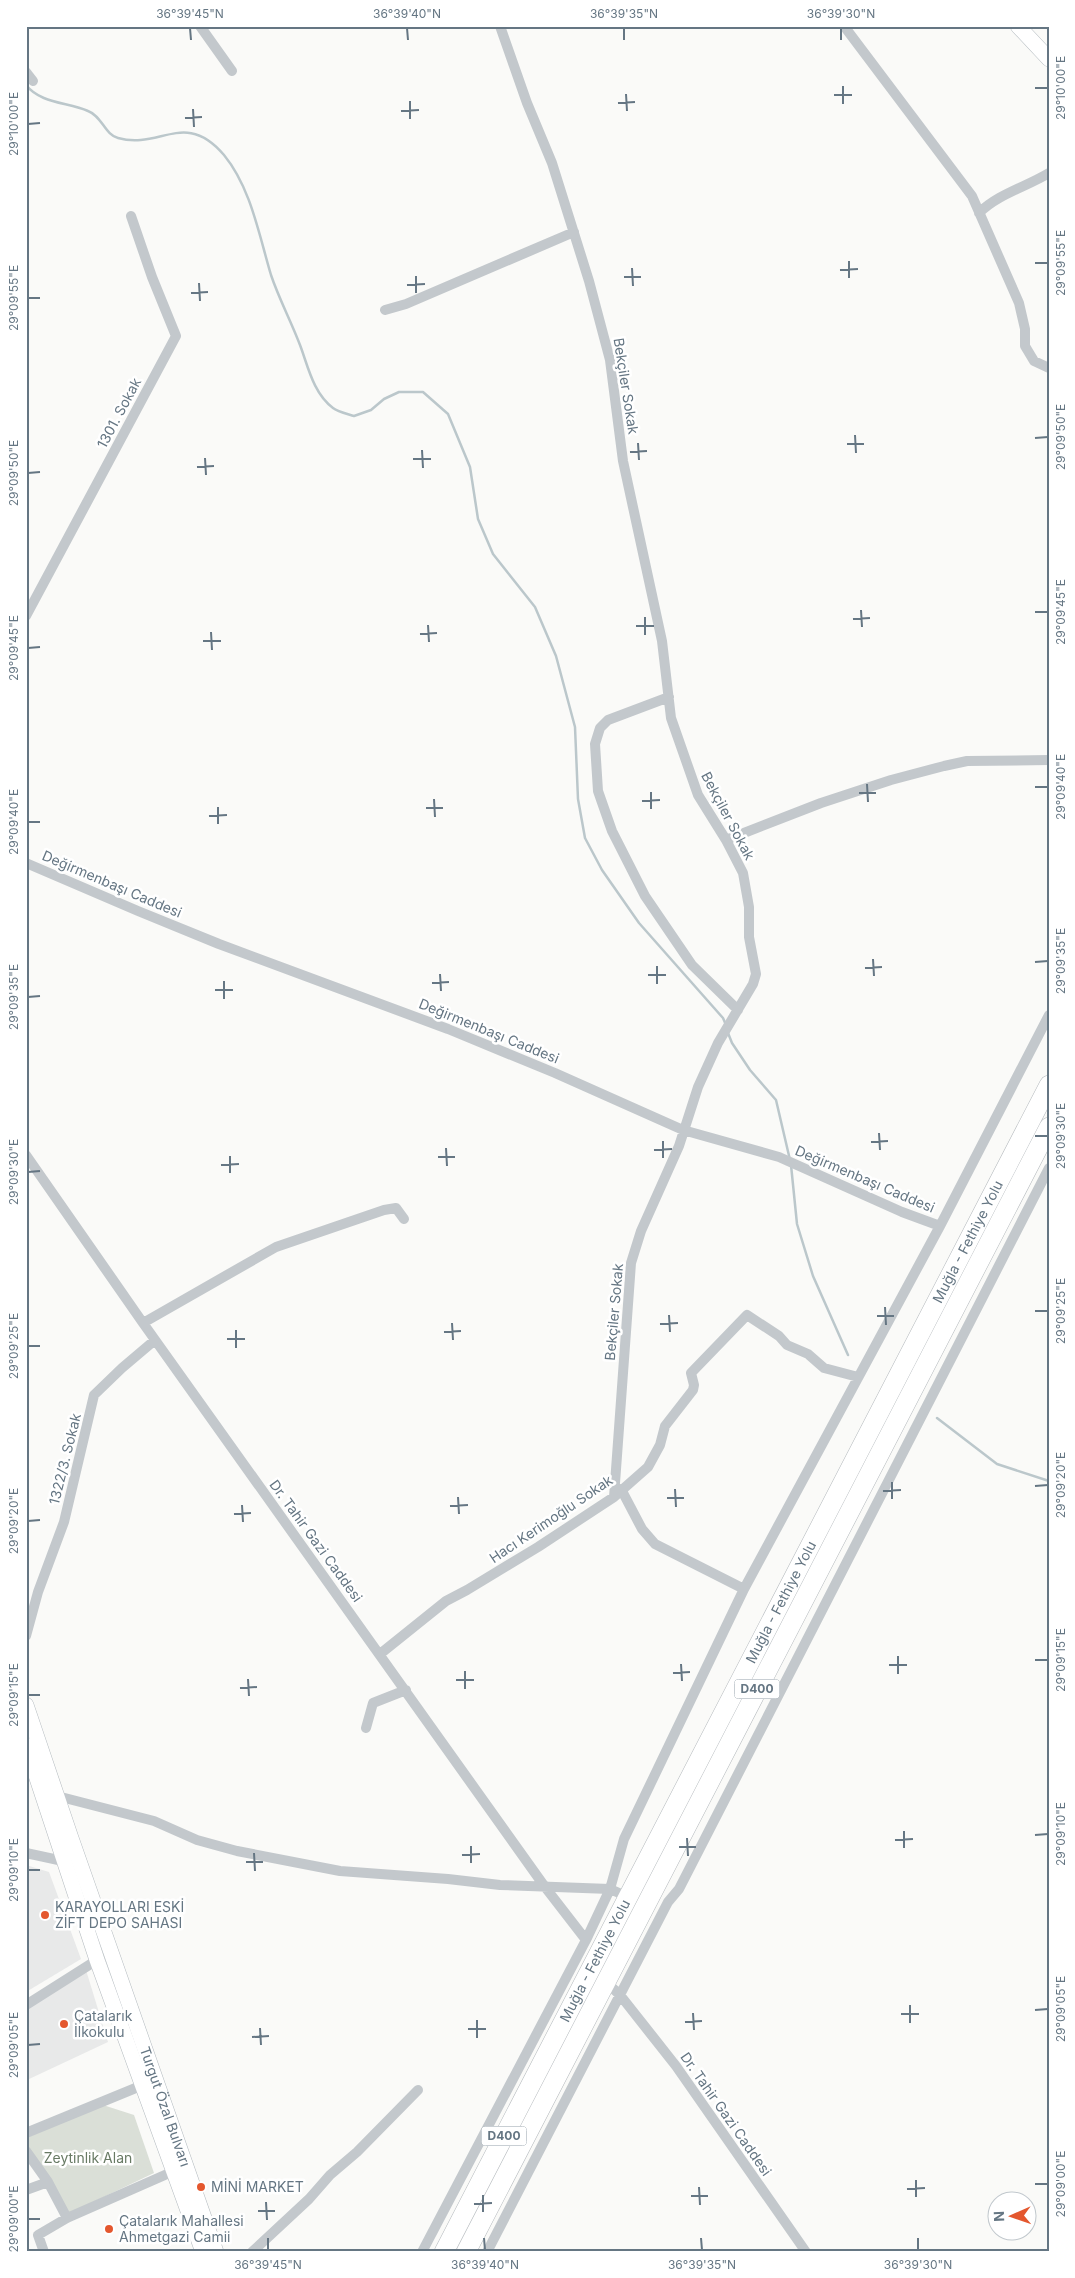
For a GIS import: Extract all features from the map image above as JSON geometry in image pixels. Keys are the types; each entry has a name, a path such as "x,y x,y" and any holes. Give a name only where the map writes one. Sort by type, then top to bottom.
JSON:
{"highway":[{"name":"Muğla - Fethiye Yolu","path":"444,2252 1049,1085"},
{"name":"Muğla - Fethiye Yolu","path":"466,2252 1049,1126"}],"main road":[{"path":"1018,26 1049,59"},
{"name":"Turgut Özal Bulvarı","path":"26,1705 216,2252"},
{"name":"Turgut Özal Bulvarı","path":"26,1745 97,1960 203,2252"}],"street":[{"path":"200,26 232,71"},
{"name":"Bekçiler Sokak","path":"500,26 527,103 552,163 589,281 610,360 624,461 662,641 672,718 698,795 726,840 743,873 749,907 749,937 756,974 753,984 718,1043 698,1087 679,1146 641,1231 631,1263 617,1493"},
{"path":"844,26 972,196 1019,303 1025,329 1025,346 1034,361 1049,368"},
{"path":"26,72 33,81"},
{"path":"979,212 989,203 1031,184 1049,173"},
{"name":"1301. Sokak","path":"26,616 176,336 152,277 131,216"},
{"path":"385,310 406,304 574,232"},
{"path":"669,697 608,720 600,728 595,744 598,791 612,831 645,896 692,965 738,1010"},
{"path":"726,840 821,803 891,780 944,766 967,761 1049,760"},
{"name":"Değirmenbaşı Caddesi","path":"26,863 210,940 442,1026 555,1073 683,1130 779,1157 894,1208 940,1226"},
{"path":"422,2252 586,1940 610,1889 624,1839 744,1589 940,1226 1049,1016"},
{"name":"Dr. Tahir Gazi Caddesi","path":"26,1156 143,1324 545,1887 586,1940"},
{"path":"487,2252 668,1902 678,1889 952,1355 1045,1184 1049,1168"},
{"path":"143,1324 276,1247 384,1210 396,1208 404,1219"},
{"name":"Hacı Kerimoğlu Sokak","path":"380,1654 446,1601 538,1547 617,1493 648,1467 660,1445 665,1426 693,1390 694,1385 691,1373 747,1315 779,1336 787,1345 808,1354 824,1368 858,1377"},
{"name":"1322/3. Sokak","path":"26,1636 38,1592 64,1522 94,1395 155,1340"},
{"path":"934,1347 952,1355"},
{"path":"617,1493 655,1544 744,1589"},
{"path":"366,1728 373,1703 406,1690"},
{"path":"57,1796 154,1821 196,1840 237,1851 340,1871 448,1878 500,1885 610,1889 628,1897"},
{"path":"26,1854 63,1860"},
{"path":"26,2005 97,1960"},
{"name":"Dr. Tahir Gazi Caddesi","path":"606,1982 620,1995 676,2066 806,2252"},
{"path":"26,2134 143,2085"},
{"path":"252,2252 309,2199 330,2175 357,2152 418,2090"},
{"path":"26,2151 48,2182 67,2218"},
{"path":"44,2252 38,2235 67,2218 174,2171"},
{"path":"26,2190 48,2182"}],"shaded area":[{"name":"KARAYOLLARI ESKİ ZİFT DEPO SAHASI","path":"26,1865 49,1872 81,1959 26,1992"},
{"name":"Çatalarık İlkokulu","path":"86,1970 108,2042 27,2080 26,2005"}],"green space":[{"name":"Zeytinlik Alan","path":"103,2105 134,2115 154,2173 68,2214 26,2146 26,2138"}],"waterway":[{"path":"26,85 39,96 93,113 110,133 118,138 147,139 184,133 197,135 210,142 224,155 233,168 248,197 274,284 312,379 326,402 340,412 354,416 371,410 384,399 399,392 423,392 448,414 470,467 478,519 493,554 535,607 556,656 575,727 578,799 585,838 602,870 639,923 723,1018 726,1025"},
{"path":"728,1033 732,1043 750,1070 776,1100 790,1160"},
{"path":"791,1165 797,1224 813,1276 848,1355"},
{"path":"937,1418 997,1464 1049,1481"}],"place":[{"name":"KARAYOLLARI ESKİ ZİFT DEPO SAHASI","path":"45,1915"},
{"name":"Çatalarık İlkokulu","path":"64,2024"},
{"name":"MİNİ MARKET","path":"201,2187"},
{"name":"Çatalarık Mahallesi Ahmetgazi Camii","path":"109,2229"}]}
